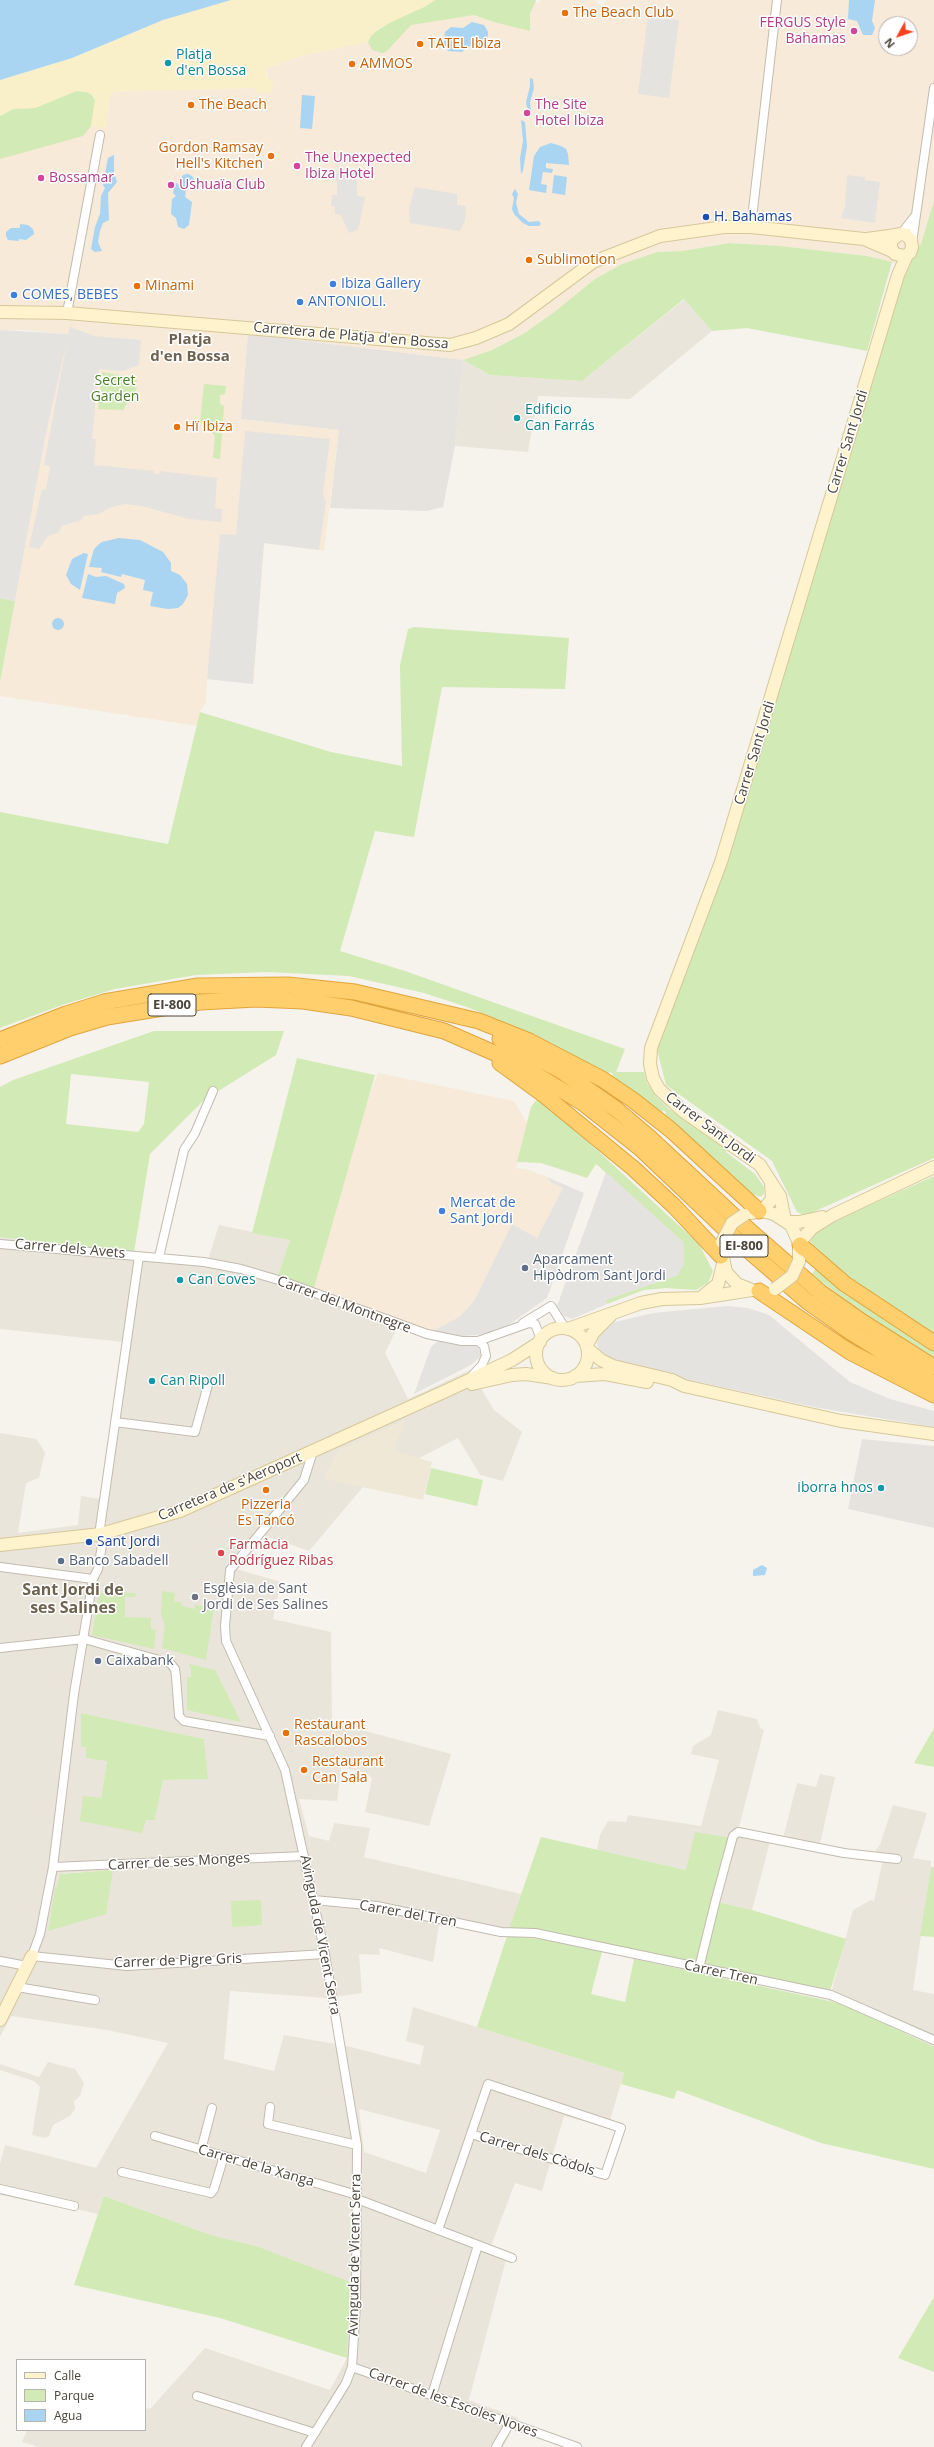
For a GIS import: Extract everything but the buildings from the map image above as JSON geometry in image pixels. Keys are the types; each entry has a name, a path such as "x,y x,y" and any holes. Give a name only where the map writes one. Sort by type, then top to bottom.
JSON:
{"highway":[{"name":"EI-800","path":"0,1040 66,1014 104,1002 198,986 257,984 323,988 355,992 424,1009 493,1036 527,1052 591,1091 650,1137 750,1231 820,1292 860,1321 934,1367"},
{"name":"EI-800","path":"0,1056 49,1036 107,1017 200,1002 256,999 303,1001 351,1008 411,1021 470,1041 515,1062 583,1103 640,1148 741,1244 808,1302 852,1333 934,1384"},
{"path":"424,1009 486,1024 529,1041 602,1079 633,1100 671,1130 755,1212"},
{"path":"470,1041 544,1095 633,1168 722,1254"},
{"path":"800,1244 845,1284 934,1343"},
{"path":"756,1291 850,1352 934,1395"}],"street":[{"path":"751,227 777,0"},
{"path":"916,215 900,234 891,241 893,253 901,256 907,255 911,250 916,215 934,88"},
{"path":"67,313 100,135"},
{"name":"Carretera de Platja d'en Bossa","path":"0,312 67,313 450,345 476,338 509,324 593,262 621,249 647,240 677,233 724,227 751,227 864,239 900,234"},
{"path":"900,234 909,237 912,243"},
{"name":"Carretera de Platja d'en Bossa","path":"864,239 893,253"},
{"name":"Carrer Sant Jordi","path":"893,253 898,275"},
{"name":"Carrer Sant Jordi","path":"786,1221 780,1196 770,1178 753,1159 683,1111 659,1089 653,1078 650,1064 651,1048 721,862 898,275 907,255"},
{"path":"159,1257 184,1150 194,1133 213,1091"},
{"path":"800,1244 812,1228 833,1215 934,1167"},
{"path":"700,1298 718,1284 722,1254 732,1223 755,1212 772,1199 773,1189 770,1178"},
{"path":"448,1390 512,1360 540,1341 550,1331 566,1329 641,1303 662,1299 700,1298 775,1289 792,1276 799,1261 800,1244 796,1234 786,1221 774,1214 755,1212"},
{"path":"786,1221 809,1221 833,1215"},
{"name":"Carrer dels Avets","path":"0,1244 139,1256"},
{"path":"722,1254 734,1281 756,1291"},
{"path":"1,2017 30,1961 40,1934 53,1867 74,1694 93,1579 98,1569 102,1545 101,1534 115,1422 139,1256"},
{"name":"Carrer del Montnegre","path":"139,1256 159,1257 241,1269 322,1294 409,1329 446,1337 478,1341 529,1323 535,1324 540,1341"},
{"name":"Carrer del Montnegre","path":"516,1328 539,1312 551,1306 566,1329"},
{"path":"575,1376 586,1365 587,1347 593,1333 613,1313"},
{"path":"566,1329 579,1335 587,1347 601,1360 613,1366 668,1382 856,1424 934,1434"},
{"path":"467,1380 485,1361 486,1351 478,1341"},
{"path":"540,1341 537,1355 540,1367 554,1378"},
{"path":"448,1390 512,1375 526,1374 568,1379 575,1376 605,1374 668,1382"},
{"path":"115,1422 195,1432 208,1385"},
{"name":"Carretera de s'Aeroport","path":"0,1545 101,1534 180,1511 448,1390"},
{"name":"Avinguda de Vicent Serra","path":"306,2447 346,2383 352,2367 356,2305 357,2145 325,1954 285,1770 226,1641 227,1589 230,1570 235,1561 304,1480 313,1451"},
{"path":"0,1567 93,1579"},
{"path":"0,1648 84,1639 170,1663 175,1669 179,1716 184,1721 270,1736"},
{"path":"699,1968 716,1899 734,1836 738,1832 844,1853 897,1858"},
{"name":"Carrer de ses Monges","path":"53,1867 304,1856"},
{"name":"Carrer del Tren","path":"314,1900 377,1906 501,1932"},
{"name":"Carrer Tren","path":"501,1932 535,1933 831,1995 934,2040"},
{"name":"Carrer de Pigre Gris","path":"0,1960 127,1966 325,1954"},
{"path":"17,1987 95,2000"},
{"name":"Carrer dels Còdols","path":"488,2084 621,2128 605,2175 471,2134 488,2084"},
{"path":"270,2107 268,2124 357,2145"},
{"path":"201,2150 212,2108"},
{"path":"438,2230 471,2134"},
{"name":"Carrer de la Xanga","path":"155,2136 357,2197 512,2258"},
{"path":"122,2172 211,2193 214,2189 224,2156"},
{"path":"0,2189 74,2206"},
{"path":"432,2395 478,2245"},
{"name":"Carrer de les Escoles Noves","path":"352,2367 577,2447"},
{"path":"197,2396 315,2433"},
{"path":"496,2447 510,2423"}],"shaded area":[{"path":"435,0 536,0 536,4 542,0 595,0 601,6 607,0 934,0 934,200 921,244 905,266 867,256 780,246 729,243 683,251 657,252 622,264 595,279 553,313 523,334 492,350 463,360 248,334 241,419 339,430 324,551 264,543 253,684 207,679 206,702 200,712 198,726 0,696 0,682 46,433 68,334 23,330 0,330 0,116 13,109 62,95 95,100 105,128 111,92 256,88 256,93 271,93 266,69 301,56 368,42"},
{"path":"648,16 679,20 669,98 638,94"},
{"path":"339,168 352,170 352,175 357,175 357,196 365,197 359,226 357,230 349,233 341,215 335,214 335,207 331,206 332,195 337,195 337,181 333,180 334,174 338,174"},
{"path":"847,175 865,177 865,180 880,182 875,223 841,218 845,206"},
{"path":"415,187 457,194 457,205 466,206 465,220 460,231 410,223 409,209"},
{"path":"685,299 712,331 630,399 538,396 528,452 455,446 463,360 490,375 582,381"},
{"path":"70,327 94,336 141,340 139,365 122,371 99,369 92,439 96,439 94,465 154,471 154,474 160,474 160,471 217,478 215,508 222,509 221,522 189,519 142,506 125,504 109,508 99,514 84,516 81,520 62,526 59,532 48,536 39,549 29,547 42,489 46,490 50,466 44,465 67,341 46,433 15,601 0,598 0,330 68,334"},
{"path":"248,334 463,360 455,446 443,507 427,511 330,508 339,430 241,419"},
{"path":"245,431 330,439 323,495 326,502 319,550 264,543 253,684 207,679 220,534 236,535"},
{"name":"Mercat de Sant Jordi","path":"378,1073 514,1101 528,1125 516,1168 526,1169 547,1177 550,1182 563,1188 537,1238 512,1224 474,1301 459,1317 431,1332 314,1288 363,1113"},
{"path":"606,1172 684,1243 684,1264 678,1275 605,1300 607,1304 572,1319 564,1316 557,1306"},
{"name":"Aparcament Hipòdrom Sant Jordi","path":"547,1177 584,1193 547,1298 510,1324 486,1334 463,1336 431,1332 459,1317 474,1301 512,1224 537,1238 563,1188 550,1182"},
{"path":"219,1225 290,1240 278,1276 279,1285 397,1328 385,1353 408,1399 470,1370 494,1410 522,1432 503,1481 480,1475 458,1438 363,1487 309,1551 263,1535 236,1569 281,1582 273,1619 331,1632 332,1722 451,1754 429,1826 365,1812 372,1778 366,1773 341,1767 337,1801 299,1799 309,1836 329,1841 334,1823 370,1828 364,1857 521,1894 507,1936 439,1925 433,1962 379,1948 380,1955 359,1954 362,1993 327,1998 230,1991 224,2059 274,2071 284,2035 347,2046 420,2065 424,2046 406,2041 413,2007 624,2073 608,2127 564,2116 542,2191 515,2183 491,2246 508,2252 469,2400 518,2418 503,2447 39,2447 22,2442 27,2431 146,2431 146,2409 151,2408 205,2348 330,2390 347,2358 256,2246 211,2235 104,2196 98,2214 0,2192 0,2164 5,2145 96,2168 168,2043 107,2030 11,2016 0,2037 0,1433 36,1439 45,1452 39,1478 26,1483 18,1533 78,1525 81,1496 100,1499 123,1342 0,1329 0,1237 208,1260","holes":["81,1713 204,1739 207,1779 163,1780 155,1820 146,1820 101,1798 107,1760 86,1758 86,1747 81,1747","113,1871 48,1931 55,1887 57,1887 63,1873","359,2109 440,2130 426,2173 364,2152"]},
{"path":"727,1306 748,1308 769,1315 850,1382 890,1399 934,1411 934,1427 819,1408 680,1378 606,1359 598,1348 596,1339 600,1331 615,1322 653,1313"},
{"path":"439,1340 476,1346 481,1352 480,1357 471,1365 414,1394 431,1347"},
{"path":"405,1420 394,1451 432,1462 423,1500 325,1479 325,1474 339,1450"},
{"path":"862,1439 934,1446 934,1528 848,1509"},
{"path":"718,1710 757,1719 760,1728 764,1730 739,1827 783,1838 797,1783 816,1787 820,1774 835,1777 820,1844 770,1842 752,1910 714,1901 686,1870 597,1850 600,1835 608,1821 626,1822 628,1815 701,1826 719,1760 691,1754 693,1746 711,1735"},
{"path":"893,1805 927,1813 913,1858 931,1861 931,1867 913,1990 934,1994 934,2047 843,2004 829,2001 853,1910 871,1900 874,1901 883,1859 875,1851 880,1845"},
{"path":"48,2062 75,2069 84,2083 80,2096 74,2101 75,2109 70,2116 53,2125 49,2136 45,2138 32,2135 40,2087 34,2081 0,2070 0,2064 39,2077"}],"green space":[{"path":"435,0 536,0 530,14 530,31 494,22 474,15 411,25 386,52 382,53 372,50 368,42 372,34 395,19 424,7"},
{"path":"76,91 90,92 95,100 91,126 83,136 0,159 0,116 13,109 35,108"},
{"path":"934,200 934,1158 811,1213 802,1214 797,1212 772,1161 666,1085 657,1050 707,917 771,718 905,266 921,244"},
{"path":"729,243 780,246 867,256 892,262 867,351 747,328 712,331 684,299 582,381 490,375 463,360 492,350 523,334 553,313 595,279 622,264 657,252 683,251"},
{"name":"Secret Garden","path":"102,372 137,378 136,395 130,394 129,400 123,410 98,409"},
{"path":"204,384 226,386 225,394 220,395 220,404 224,406 223,422 218,423 217,432 222,433 220,459 213,458 215,436 212,432 208,431 208,424 200,423"},
{"path":"0,598 15,601 0,682"},
{"path":"414,627 569,638 565,689 442,687 414,837 375,831 340,951 405,971 625,1049 616,1072 644,1072 647,1083 656,1096 669,1109 727,1149 726,1152 755,1174 764,1187 764,1194 761,1197 750,1193 665,1114 666,1113 664,1110 662,1112 612,1076 613,1074 610,1072 608,1074 512,1025 467,1007 424,993 349,976 266,972 196,975 115,989 62,1005 0,1028 0,812 168,844 200,712 331,752 402,766 400,665 408,629"},
{"path":"154,1031 284,1031 276,1055 204,1100 150,1154 134,1252 0,1237 0,1087 13,1080","holes":["71,1074 149,1082 144,1124 138,1132 66,1124"]},
{"path":"297,1058 375,1075 314,1288 278,1276 290,1240 252,1233"},
{"path":"537,1099 586,1140 699,1244 713,1271 708,1283 696,1290 666,1288 644,1290 607,1304 605,1300 678,1275 684,1243 596,1164 587,1178 541,1163 517,1162 531,1107"},
{"path":"934,1176 934,1334 850,1281 817,1251 810,1241 814,1234 844,1217"},
{"path":"816,1268 934,1349 934,1357 866,1316 812,1274"},
{"path":"431,1468 483,1480 477,1506 425,1494"},
{"path":"162,1591 175,1593 174,1601 182,1603 182,1606 195,1609 195,1605 214,1608 206,1660 162,1648 165,1625 161,1615"},
{"path":"99,1593 136,1593 135,1597 125,1597 125,1617 151,1618 151,1629 156,1630 154,1649 92,1635"},
{"path":"189,1664 215,1670 241,1722 187,1710 187,1677 191,1677"},
{"path":"81,1713 204,1739 208,1779 163,1780 155,1820 146,1820 142,1833 80,1821 83,1796 101,1798 107,1761 86,1758 86,1747 81,1747"},
{"path":"934,1728 934,1767 914,1763"},
{"path":"695,1832 726,1837 730,1840 697,1962 509,1929 541,1837 686,1870"},
{"path":"931,1867 934,1867 934,1937 920,1936"},
{"path":"113,1870 106,1914 48,1931 55,1887 57,1887 60,1874"},
{"path":"261,1900 262,1925 232,1927 231,1901"},
{"path":"718,1902 752,1910 846,1939 830,1991 704,1965"},
{"path":"507,1936 540,1939 602,1952 591,1994 625,2002 634,1959 843,2004 934,2047 934,2169 821,2143 677,2090 674,2099 621,2084 624,2073 477,2027"},
{"path":"104,2196 211,2235 256,2246 350,2282 347,2358 220,2318 74,2285"},
{"path":"934,2297 934,2372 898,2358"}],"sand":[{"name":"Platja d'en Bossa","path":"230,0 435,0 424,7 381,27 369,38 368,42 301,56 266,69 266,77 274,82 271,93 256,93 256,88 111,92 105,128 91,126 95,100 94,96 86,92 76,91 35,108 13,109 0,116 0,80 72,58 163,20"}],"water":[{"path":"0,0 231,0 163,20 72,58 0,80"},
{"path":"849,0 875,0 872,21 875,28 872,35 863,35 857,21 848,19"},
{"path":"472,22 484,25 488,32 487,43 480,48 468,46 462,52 448,51 443,45 445,32 451,27 463,28"},
{"path":"530,78 533,79 534,88 530,102 531,112 528,113 526,102 530,86"},
{"path":"302,95 315,96 312,129 300,128"},
{"path":"521,120 525,122 527,146 523,171 521,174 520,158 523,141"},
{"path":"551,143 566,149 569,165 546,163 546,168 553,169 552,173 543,172 541,184 547,185 546,193 529,190 534,156 540,147"},
{"path":"114,155 114,172 117,182 108,193 109,220 103,223 98,242 102,251 95,252 91,249 95,227 100,214 101,196 105,188 103,185 108,158"},
{"path":"184,174 190,174 194,178 194,184 190,188 184,188 180,184 180,178"},
{"path":"554,175 567,177 565,195 552,193"},
{"path":"175,183 186,190 185,197 192,202 189,225 184,229 178,227 176,218 171,214 172,199 176,196 173,193"},
{"path":"515,189 518,194 516,203 519,214 529,222 539,221 541,224 539,226 529,226 523,223 514,214 512,209 514,198 512,194"},
{"path":"20,224 28,225 33,229 34,234 26,240 8,240 6,232 11,228 20,228"},
{"path":"119,538 140,540 163,552 171,563 171,571 180,575 187,584 188,595 183,604 178,608 168,609 150,606 153,592 143,590 145,580 122,574 121,577 101,572 102,568 89,567 94,549 98,545 102,542"},
{"path":"84,553 88,554 80,590 71,584 66,575 72,559"},
{"path":"88,574 96,577 106,576 124,584 125,588 117,593 115,604 82,598"},
{"path":"60,618 63,619 63,629 56,630 53,629 52,622 53,619"},
{"path":"762,1565 767,1568 765,1575 753,1576 753,1570"}],"place":[{"name":"The Beach Club","path":"565,13"},
{"name":"FERGUS Style Bahamas","path":"854,31"},
{"name":"TATEL Ibiza","path":"420,44"},
{"name":"Platja d'en Bossa","path":"168,63"},
{"name":"AMMOS","path":"352,64"},
{"name":"The Beach","path":"191,105"},
{"name":"The Site Hotel Ibiza","path":"527,113"},
{"name":"Gordon Ramsay Hell's Kitchen","path":"271,156"},
{"name":"The Unexpected Ibiza Hotel","path":"297,166"},
{"name":"Bossamar","path":"41,178"},
{"name":"Ushuaïa Club","path":"171,185"},
{"name":"H. Bahamas","path":"706,217"},
{"name":"Sublimotion","path":"529,260"},
{"name":"Ibiza Gallery","path":"333,284"},
{"name":"Minami","path":"137,286"},
{"name":"COMES, BEBES","path":"14,295"},
{"name":"ANTONIOLI.","path":"300,302"},
{"name":"Edificio Can Farrás","path":"517,418"},
{"name":"Hï Ibiza","path":"177,427"},
{"name":"Mercat de Sant Jordi","path":"442,1211"},
{"name":"Aparcament Hipòdrom Sant Jordi","path":"525,1268"},
{"name":"Can Coves","path":"180,1280"},
{"name":"Can Ripoll","path":"152,1381"},
{"name":"iborra hnos","path":"881,1488"},
{"name":"Pizzeria Es Tancó","path":"266,1490"},
{"name":"Sant Jordi","path":"89,1542"},
{"name":"Farmàcia Rodríguez Ribas","path":"221,1553"},
{"name":"Banco Sabadell","path":"61,1561"},
{"name":"Esglèsia de Sant Jordi de Ses Salines","path":"195,1597"},
{"name":"Caixabank","path":"98,1661"},
{"name":"Restaurant Rascalobos","path":"286,1733"},
{"name":"Restaurant Can Sala","path":"304,1770"}],"district":[{"name":"Platja d'en Bossa","path":"190,348"},
{"name":"Sant Jordi de ses Salines","path":"73,1599"}]}
